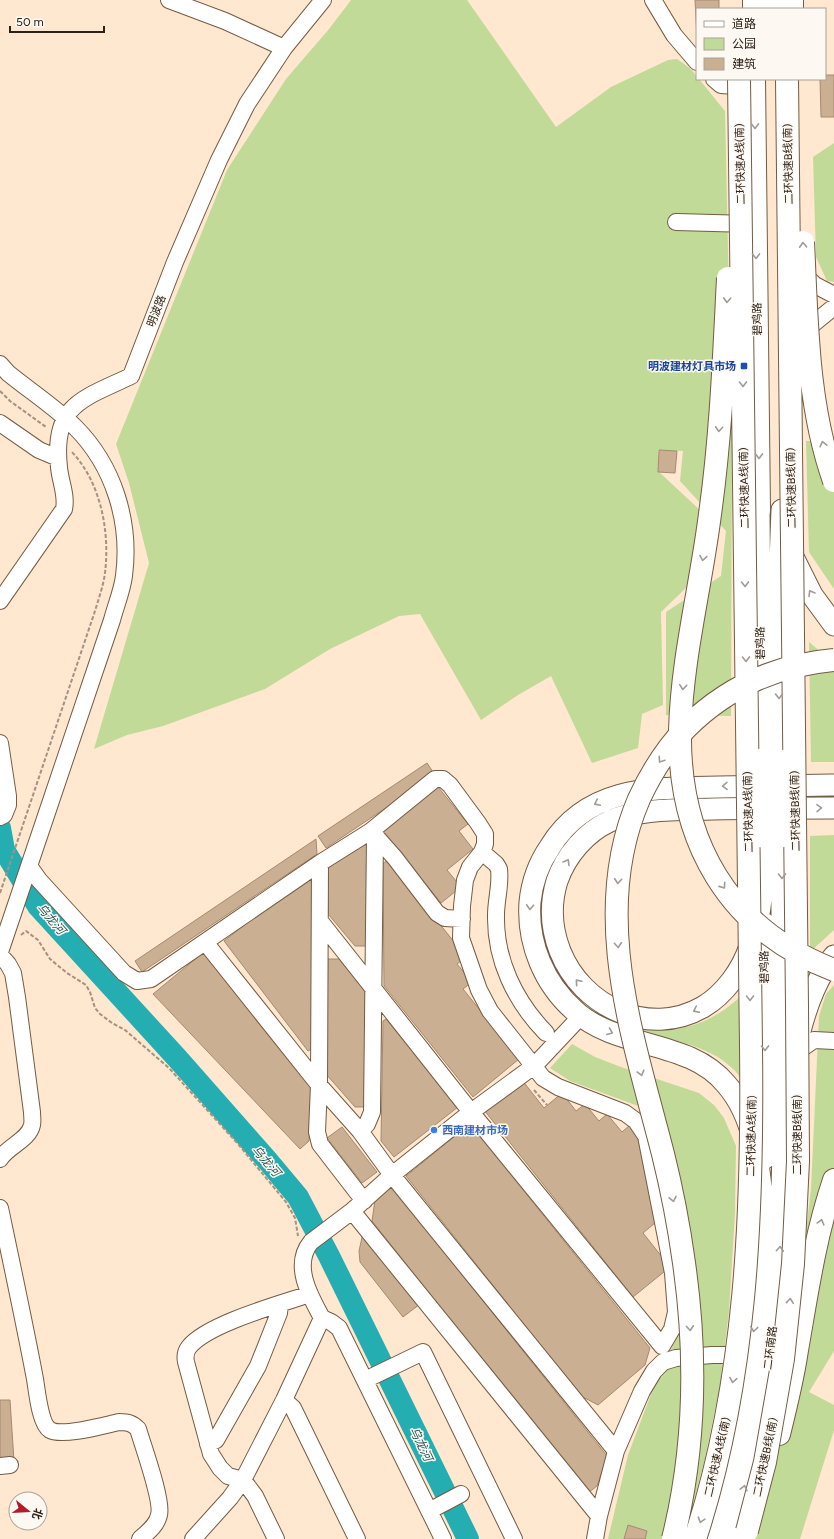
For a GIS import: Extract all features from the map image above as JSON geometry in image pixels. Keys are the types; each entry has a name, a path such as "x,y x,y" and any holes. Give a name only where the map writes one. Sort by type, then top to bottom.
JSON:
{"highway":[{"name":"碧鸡路","path":"777,80 782,359 782,510"},
{"name":"二环快速B线(南)","path":"740,1536 765,1462 783,1359 793,1264 797,1168 797,998 787,80"},
{"path":"795,80 810,364 820,435 834,481"},
{"name":"碧鸡路","path":"749,82 756,224 760,510"},
{"path":"749,82 718,446 710,517 684,682 680,730 682,776 686,799 697,838 710,867 726,892 755,924 777,941 800,955 834,970"},
{"name":"二环快速A线(南)","path":"695,1539 719,1452 736,1360 746,1260 751,1160 749,82"},
{"path":"673,1539 682,1493 690,1427 692,1382 689,1312 685,1265 673,1196 637,1056 623,989 619,953 617,906 618,880 622,855 632,816 644,788 667,750 695,719 728,694 763,676 801,665 834,660"},
{"path":"740,1536 761,1495 782,1424 795,1364 808,1280 815,1246 834,1180"}],"main road":[{"name":"碧鸡路","path":"760,510 771,759 772,837 784,1154"},
{"name":"碧鸡路","path":"771,759 782,510"},
{"path":"782,510 786,539 797,567 812,594 834,624"},
{"path":"763,1207 759,1170 750,1128 740,1104 725,1082 715,1072 692,1059 599,1028 581,1016 566,1002 549,980 536,954 530,918 531,896 539,868 553,840 571,820 581,812 603,800 626,793 680,788 834,785"},
{"path":"763,869 760,911 744,962 726,988 704,1006 692,1012 679,1017 658,1019 636,1017 621,1013 590,995 574,978 562,957 554,935 552,911 555,888 559,876 572,854 586,837 602,825 621,818 654,812 834,808"},
{"name":"碧鸡路","path":"763,1207 765,1106 763,869 772,837"},
{"path":"784,1154 789,1087 794,1054 802,1020 819,980 834,956"},
{"name":"二环南路","path":"710,1539 760,1356 779,1263 784,1154"},
{"name":"二环南路","path":"740,1536 751,1459 760,1356 758,1284 763,1207"}],"street":[{"path":"169,0 225,21 284,48"},
{"name":"明波路","path":"0,601 64,509 65,501 58,458 58,436 60,427 72,408 82,399 131,376 175,262 219,160 247,104 284,48 323,0"},
{"path":"653,0 674,35 696,61"},
{"path":"715,80 721,85 749,82"},
{"path":"676,222 756,224"},
{"path":"780,252 815,285 834,295"},
{"path":"782,359 813,324 834,307"},
{"path":"0,364 8,373 65,418 95,450 112,480 120,506 124,528 125,554 124,577 116,607 0,954 13,973 18,997 32,1112 32,1126 25,1137 10,1147 0,1159"},
{"path":"0,423 39,450 58,458"},
{"path":"0,743 8,796 8,805 2,816"},
{"path":"29,868 124,974 137,981 151,979 320,862 373,833 435,779 443,779 450,785 485,834 485,844 482,852 470,867 465,880 461,938 479,990 490,1011 543,1078 550,1083 625,1113 636,1121 646,1136 673,1273 676,1312 672,1329 662,1346 471,1112 320,921"},
{"path":"373,833 395,858 437,914 445,918 462,919"},
{"path":"360,1131 367,1124 372,1112 374,990 373,833"},
{"path":"482,852 496,864 499,869 496,920 500,952 504,968 521,1003 535,1022 546,1033"},
{"path":"320,862 319,1085 317,1132 320,1144 353,1210 599,1516"},
{"path":"205,942 319,1085 360,1131 392,1175 616,1451"},
{"path":"443,1539 339,1328 322,1318 310,1294 302,1269 308,1245 353,1210 392,1175 471,1112 534,1066 581,1016"},
{"path":"794,1054 814,1040 834,1041"},
{"path":"0,1208 41,1411 45,1424 49,1430 63,1433 126,1422 133,1424 138,1429 160,1507 157,1520 153,1527 140,1539"},
{"path":"276,1539 255,1496 243,1480 228,1476 220,1468 211,1454 185,1355 189,1348 199,1338 230,1322 310,1294"},
{"path":"208,1444 216,1440 258,1366 279,1313 280,1304"},
{"path":"193,1539 230,1498 243,1480 284,1400 322,1318"},
{"path":"365,1380 423,1352 514,1539"},
{"path":"595,1539 599,1516 616,1451 642,1391 654,1371 663,1362 676,1358 712,1355 760,1356"},
{"path":"284,1400 293,1408 357,1539"},
{"path":"429,1511 461,1494"}],"path":[{"path":"0,391 10,401 58,436 78,459 94,488 102,510 107,554 105,574 91,622 0,893"},
{"path":"26,931 38,940 50,959 67,973 86,985 95,1008 100,1014 112,1023 126,1030 169,1068 238,1144 286,1202 295,1218 297,1234 301,1244 308,1245"}],"green space":[{"path":"351,0 467,0 556,127 611,87 668,60 677,59 692,70 696,76 696,80 700,80 725,111 732,439 731,716 666,715 666,612 721,576 726,531 680,481 683,451 658,450 658,471 702,512 692,582 661,612 663,705 642,714 638,748 592,763 551,676 518,695 481,720 420,614 399,616 330,649 265,689 163,726 127,735 94,749 149,563 129,483 116,444 227,170 286,79 329,29"},
{"path":"834,143 834,282 827,281 816,257 813,157"},
{"path":"806,441 834,441 834,589 809,552"},
{"path":"809,642 834,663 834,762 811,762"},
{"path":"834,835 834,930 810,952 810,836"},
{"path":"834,985 834,1351 809,1392 834,1405 834,1430 800,1539 755,1539 763,1511 786,1398 811,1189 819,1016 826,994"},
{"path":"745,992 744,1082 732,1068 711,1053 672,1040 634,1031 635,1028 667,1030 695,1025 721,1012"},
{"path":"572,1044 595,1057 699,1093 714,1105 724,1118 736,1146 735,1213 729,1311 720,1386 704,1463 686,1530 682,1539 608,1539 628,1455 653,1389 684,1321 641,1107 570,1081 550,1068"}],"building":[{"path":"695,0 719,0 719,8 696,8 696,20"},
{"path":"826,75 834,75 834,117 821,117 820,80 826,80"},
{"path":"659,450 677,451 675,473 658,472"},
{"path":"427,763 435,775 326,848 318,836"},
{"path":"438,787 468,824 459,831 473,849 447,870 461,887 441,903 383,831"},
{"path":"316,839 317,854 142,972 135,961"},
{"path":"360,845 367,845 368,946 355,946 328,914 327,867"},
{"path":"389,860 466,957 457,964 472,982 463,989 519,1059 473,1097 384,986 383,863"},
{"path":"310,874 313,877 313,1048 308,1051 224,941"},
{"path":"205,951 312,1088 309,1141 300,1149 153,994"},
{"path":"328,959 339,959 367,993 365,1107 355,1107 326,1074"},
{"path":"386,1019 458,1107 394,1157 381,1141 383,1021"},
{"path":"522,1080 544,1108 562,1093 576,1111 585,1104 599,1121 607,1114 622,1132 630,1125 648,1147 661,1218 643,1233 670,1267 633,1297 484,1110"},
{"path":"470,1124 650,1348 645,1365 598,1405 581,1396 406,1176"},
{"path":"342,1127 377,1172 362,1183 327,1138"},
{"path":"392,1187 607,1456 597,1486 588,1493 372,1221 375,1200"},
{"path":"363,1233 420,1304 403,1317 360,1262 359,1251"},
{"path":"0,1400 10,1400 14,1461 0,1462"},
{"path":"628,1525 647,1531 645,1539 624,1539"}],"waterway":[{"name":"乌龙河","path":"0,828 4,850 38,906 177,1058 298,1197 329,1256 468,1539"}],"place":[{"name":"明波建材灯具市场","path":"744,366"},
{"name":"西南建材市场","path":"434,1130"}]}
